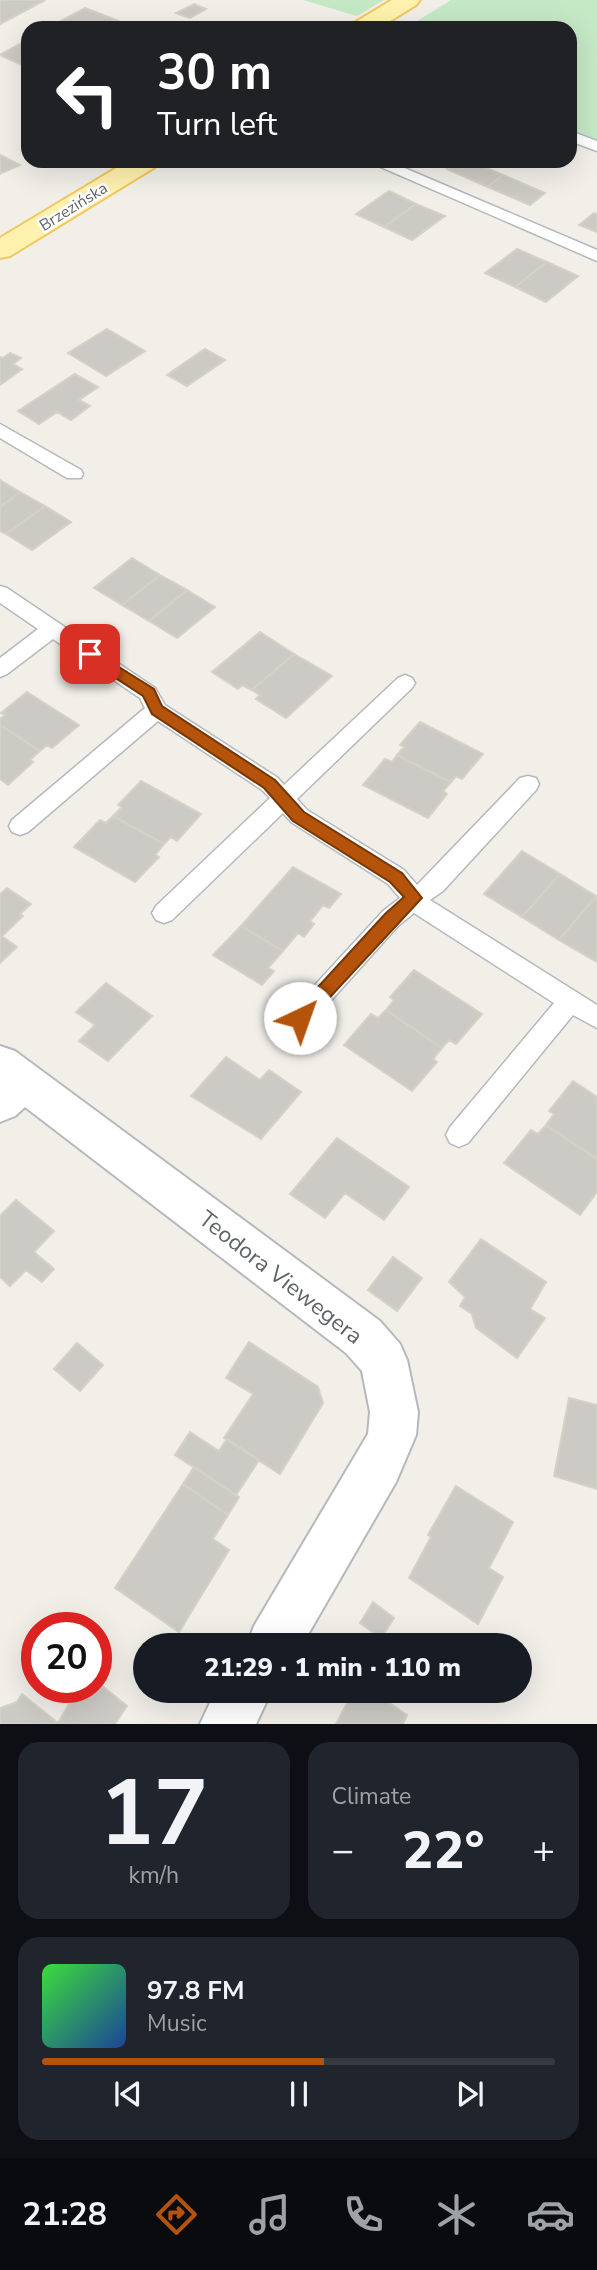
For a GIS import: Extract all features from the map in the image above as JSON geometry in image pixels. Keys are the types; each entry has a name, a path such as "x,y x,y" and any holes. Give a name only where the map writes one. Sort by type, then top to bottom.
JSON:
{"main road":[{"path":"374,21 408,0"},
{"name":"Brzezińska","path":"0,250 135,168"}],"street":[{"name":"Teodora Viewegera","path":"8,1083 363,1337 383,1360 394,1412 392,1435 379,1465 280,1633"},
{"path":"227,1724 239,1703"}],"lane":[{"path":"577,138 597,146"},
{"path":"391,168 597,256"},
{"path":"0,430 74,474"},
{"path":"0,593 148,693 157,710 270,784 299,816 396,877 424,908 597,1018"},
{"path":"0,669 51,629"},
{"path":"164,913 405,683"},
{"path":"20,826 157,710"},
{"path":"300,1018 391,918 435,884 528,784"},
{"path":"459,1135 570,1001"}],"green space":[{"path":"303,0 384,0 357,16"},
{"path":"451,0 597,0 597,141 577,133 577,21 417,21"}],"building":[{"path":"0,0 45,0 0,24"},
{"path":"194,4 206,9 190,18 176,13"},
{"path":"85,8 116,20 114,21 61,21"},
{"path":"21,43 21,65 0,55"},
{"path":"0,155 20,165 0,174"},
{"path":"486,168 503,175 488,187 447,169"},
{"path":"503,175 545,193 530,205 488,187"},
{"path":"389,191 416,204 384,227 356,214"},
{"path":"416,204 445,216 412,240 384,227"},
{"path":"594,213 597,214 597,232 579,225"},
{"path":"517,249 547,262 515,287 485,273"},
{"path":"547,262 578,276 546,302 515,287"},
{"path":"107,329 145,351 106,376 68,353"},
{"path":"205,349 225,360 187,386 167,375"},
{"path":"10,353 21,358 13,364 22,369 0,385 0,357"},
{"path":"75,374 98,387 79,400 90,406 71,420 57,412 39,424 18,411"},
{"path":"0,480 20,492 0,507"},
{"path":"20,492 45,506 6,534 0,531 0,507"},
{"path":"45,506 71,522 32,550 6,534"},
{"path":"132,558 160,575 122,605 94,588"},
{"path":"160,575 187,590 149,621 122,605"},
{"path":"187,590 215,607 177,638 149,621"},
{"path":"260,632 294,654 252,690 242,685 238,689 212,672"},
{"path":"294,654 332,676 286,718 256,699 260,695 252,690"},
{"path":"27,692 79,725 52,748 47,745 40,751 0,725 0,719 5,715 1,713"},
{"path":"420,722 483,754 462,779 456,776 451,782 397,755 404,747 400,745"},
{"path":"0,725 40,751 30,760 33,762 8,785 0,779"},
{"path":"397,755 451,782 443,791 447,794 428,818 363,785 385,759 392,762"},
{"path":"141,781 201,814 177,841 171,837 164,844 113,816 122,807 118,805"},
{"path":"113,816 164,844 155,855 159,857 135,882 74,847 100,820 106,823"},
{"path":"522,851 560,874 522,917 484,894"},
{"path":"293,867 341,894 329,908 323,905 310,921 314,924 304,937 298,933 283,951 241,926"},
{"path":"560,874 596,896 559,940 522,917"},
{"path":"7,888 31,904 20,914 23,916 0,938 0,894"},
{"path":"597,896 597,962 559,940"},
{"path":"241,926 283,951 268,968 274,971 262,985 213,955"},
{"path":"2,936 17,947 0,963 0,938"},
{"path":"414,970 482,1014 456,1044 449,1040 442,1048 386,1010 394,1000 390,997"},
{"path":"106,983 152,1016 108,1061 79,1041 95,1025 76,1012"},
{"path":"386,1010 442,1048 433,1059 437,1062 412,1091 344,1045 371,1014 378,1018"},
{"path":"226,1057 260,1080 269,1070 301,1092 261,1139 191,1096"},
{"path":"573,1081 597,1097 597,1159 546,1125 554,1114 549,1111"},
{"path":"546,1125 597,1159 597,1192 580,1215 504,1163 531,1130 538,1134"},
{"path":"337,1138 409,1187 384,1220 345,1193 325,1218 290,1194"},
{"path":"16,1200 54,1231 34,1252 54,1269 42,1282 26,1270 10,1286 0,1277 0,1216"},
{"path":"481,1239 546,1282 530,1309 545,1318 517,1358 476,1328 472,1314 460,1306 465,1297 449,1282"},
{"path":"393,1257 422,1278 397,1311 368,1290"},
{"path":"249,1342 318,1387 323,1403 280,1474 224,1438 253,1394 226,1378"},
{"path":"77,1343 103,1365 80,1391 54,1369"},
{"path":"569,1398 597,1405 597,1489 554,1476"},
{"path":"190,1432 219,1451 227,1439 259,1460 236,1495 175,1455"},
{"path":"194,1467 239,1497 228,1515 183,1484"},
{"path":"183,1484 228,1515 213,1539 229,1550 179,1632 115,1588"},
{"path":"456,1486 513,1522 489,1568 503,1577 478,1624 409,1578 431,1537 428,1535"},
{"path":"373,1602 394,1618 384,1633 374,1633 360,1623"},
{"path":"112,1694 127,1706 115,1724 0,1724 0,1708 17,1702 21,1696 21,1703 33,1703 58,1723 70,1703 112,1703"},
{"path":"347,1703 390,1703 407,1715 403,1724 336,1724"}],"route":[{"path":"90,654 148,693 157,710 270,784 299,816 396,877 414,898 391,918 300,1018"}]}
